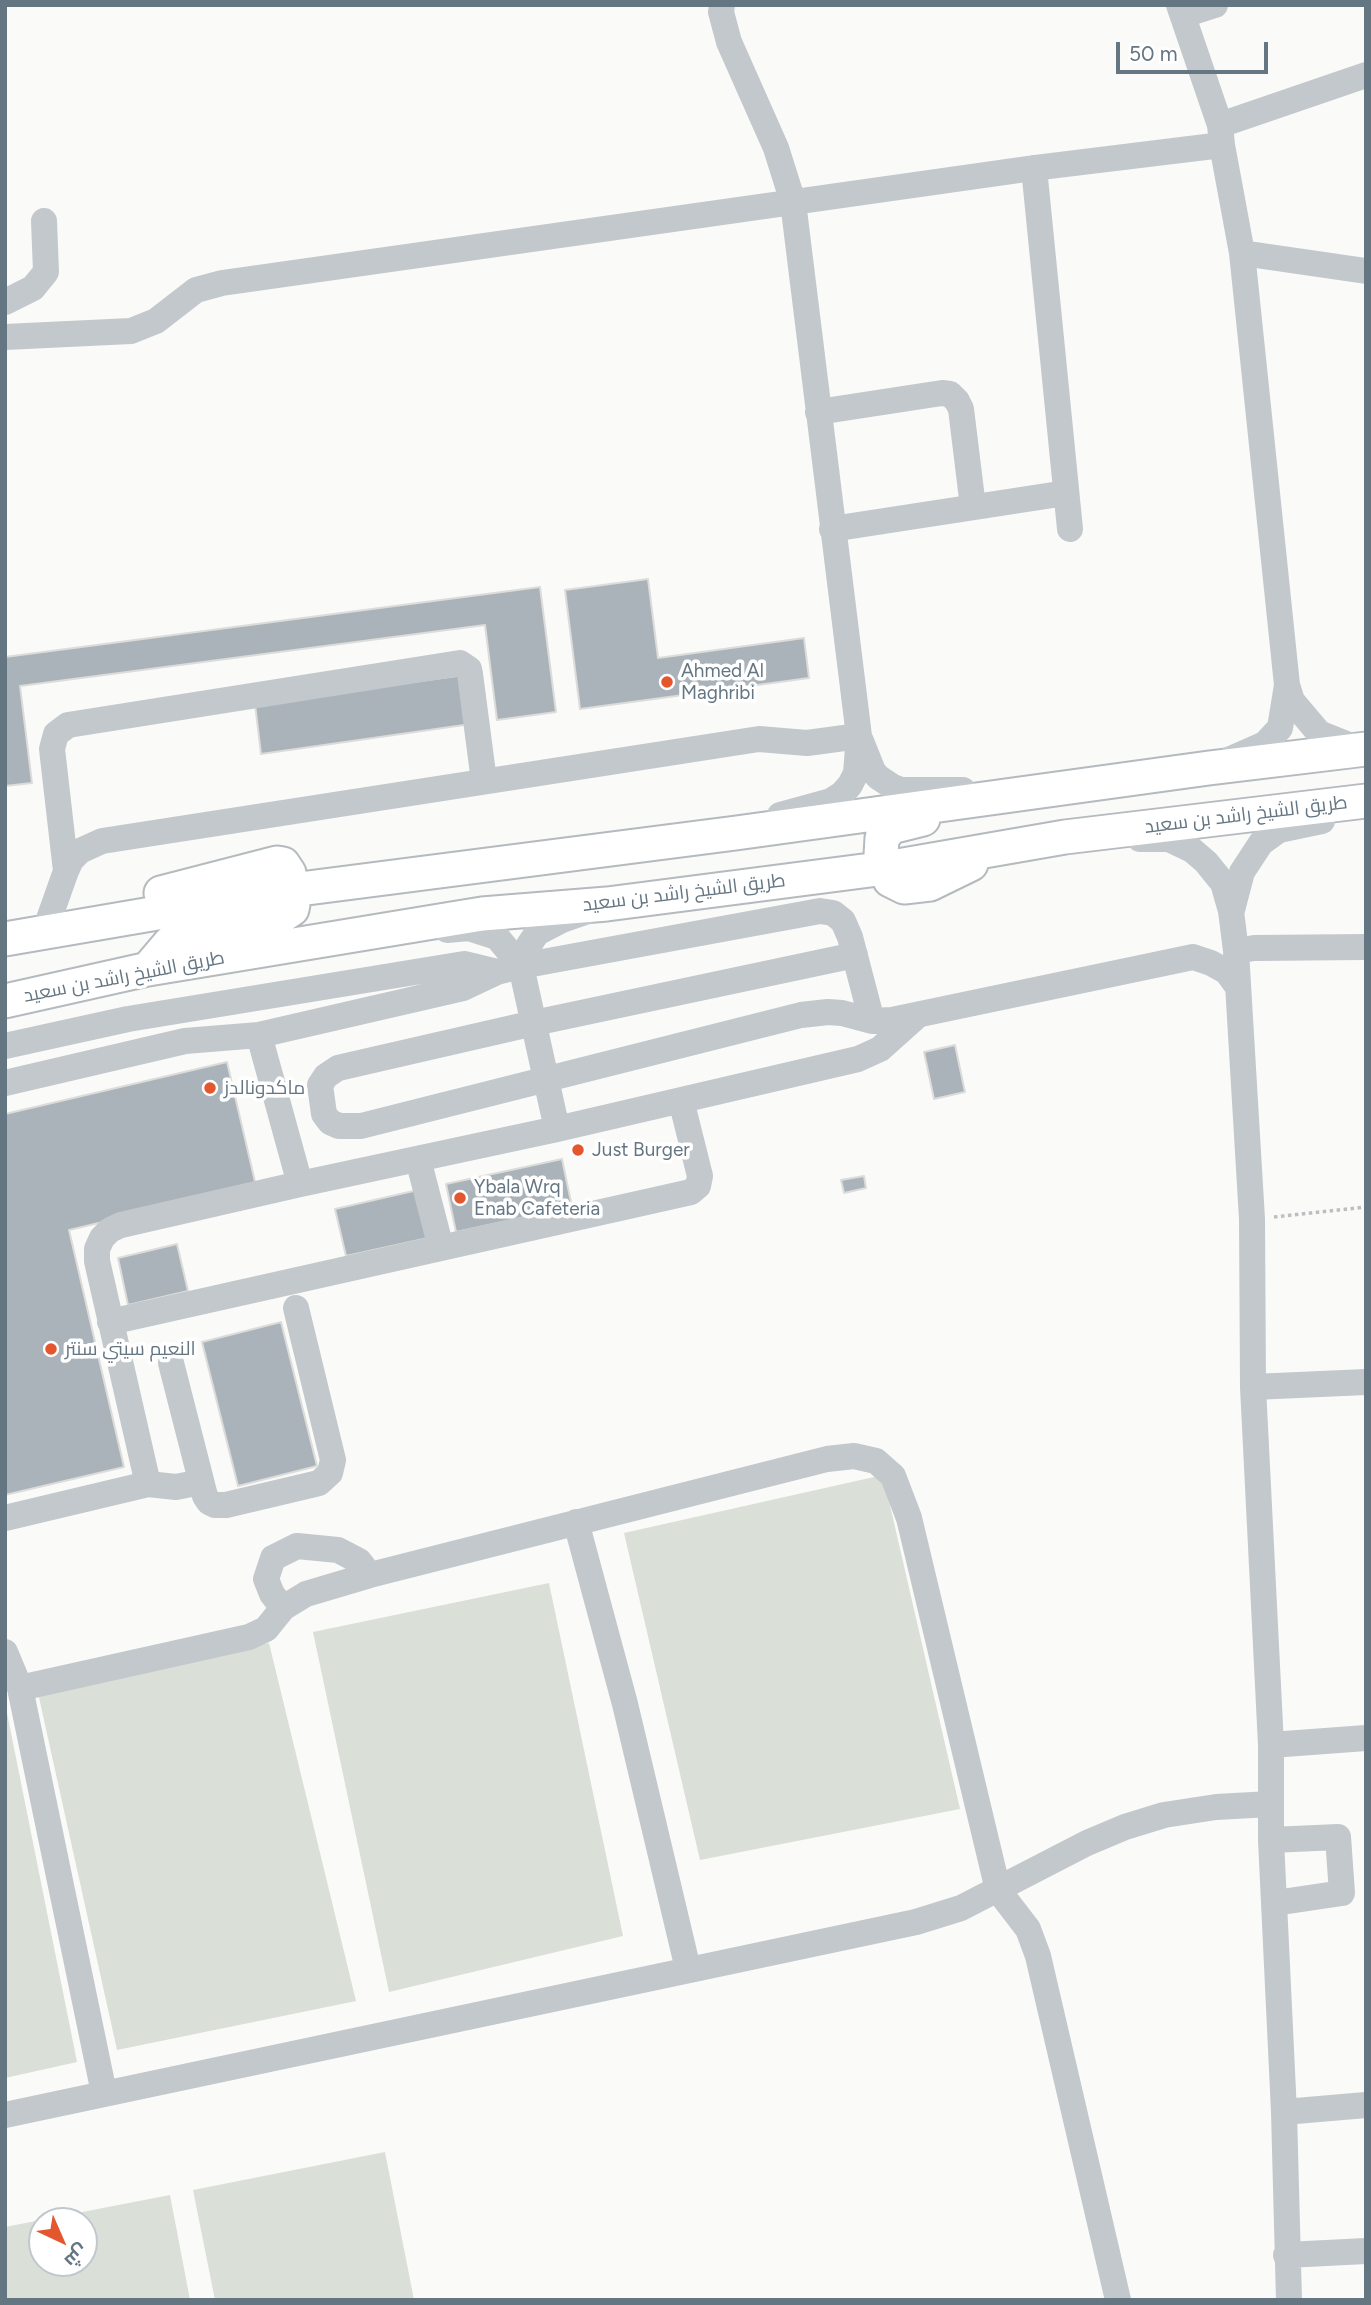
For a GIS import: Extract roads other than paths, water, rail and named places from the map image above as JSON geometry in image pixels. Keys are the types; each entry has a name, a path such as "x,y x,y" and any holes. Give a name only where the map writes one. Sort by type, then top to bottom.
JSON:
{"main road":[{"path":"5,939 292,890 1364,749"},
{"path":"886,868 881,855 882,838 891,827 1003,797"},
{"name":"طريق الشيخ راشد بن سعيد","path":"5,1001 148,969 482,914 607,904 886,868 1065,837 1366,800"},
{"path":"148,969 170,943 186,931 288,913 293,904 292,890"}],"street":[{"path":"722,5 721,12 729,42 776,148 793,202 859,736 856,773 842,794 831,801 773,817 736,833"},
{"path":"1215,5 1181,10 1221,135 1242,253 1287,685 1292,701 1320,733 1364,749"},
{"path":"5,337 131,331 156,321 196,290 222,284 1034,168 1221,135 1366,75"},
{"path":"1034,168 1070,529"},
{"path":"5,302 33,288 46,272 44,221"},
{"path":"1242,253 1366,271"},
{"path":"818,412 950,394 961,409 973,507"},
{"path":"832,529 1066,493"},
{"path":"66,871 52,749 55,734 68,725 460,663 469,669 484,781"},
{"path":"1209,768 1265,744 1273,737 1280,728 1287,685"},
{"path":"5,931 44,933 66,871 80,852 102,841 759,739 807,743 859,736"},
{"path":"859,736 873,771 878,778 893,787 901,790 971,790 1003,797"},
{"path":"855,955 534,1023 338,1068 326,1076 320,1085 324,1114 330,1122 339,1126 361,1126 801,1015 842,1013 872,1021 892,1020 1193,957 1222,937 1232,917 1242,872 1261,843 1270,835 1292,826 1366,813"},
{"path":"1065,837 1094,842 1157,838 1178,842 1206,862 1223,883 1232,917 1252,1219 1253,1387 1271,1745 1271,1840 1284,2112 1289,2300"},
{"path":"509,969 537,933 562,920 607,904"},
{"path":"5,1083 186,1041 260,1035 463,988 509,969 820,911 833,913 843,921 850,937 872,1021"},
{"path":"341,937 468,928 497,937 534,1023 557,1129"},
{"path":"1236,951 1254,948 1366,947"},
{"path":"1193,957 1227,972 1238,987"},
{"path":"5,1046 128,1019 464,964 509,969"},
{"path":"148,1484 97,1261 97,1249 110,1230 121,1225 300,1184 557,1129 858,1059 880,1049 918,1015"},
{"path":"260,1035 300,1184"},
{"path":"110,1322 691,1192 698,1185 700,1176 681,1100"},
{"path":"418,1159 441,1248"},
{"path":"171,1363 207,1499 220,1506 319,1483 330,1474 332,1460 296,1308"},
{"path":"1253,1387 1366,1382"},
{"path":"20,1688 249,1637 266,1629 283,1608 306,1594 370,1575 827,1459 854,1456 876,1461 893,1476 909,1518 998,1890 1028,1929 1038,1956 1118,2300"},
{"path":"5,1518 148,1484 176,1488 201,1482"},
{"path":"576,1522 628,1717 688,1969"},
{"path":"283,1608 272,1594 266,1579 273,1558 296,1546 338,1550 359,1561 370,1575"},
{"path":"5,1652 20,1688 104,2093"},
{"path":"1271,1745 1366,1738"},
{"path":"5,2115 916,1922 961,1908 1087,1843 1138,1823 1164,1815 1216,1807 1271,1804"},
{"path":"1271,1840 1338,1837 1354,1894 1275,1903"},
{"path":"1284,2112 1366,2105"},
{"path":"1286,2255 1366,2252"}],"place":[{"name":"Ahmed Al Maghribi","path":"667,682"},
{"name":"ماكدونالدز","path":"210,1088"},
{"name":"Just Burger","path":"578,1150"},
{"name":"Ybala Wrq Enab Cafeteria","path":"460,1198"},
{"name":"النعيم سيتي سنتر","path":"51,1349"}]}
